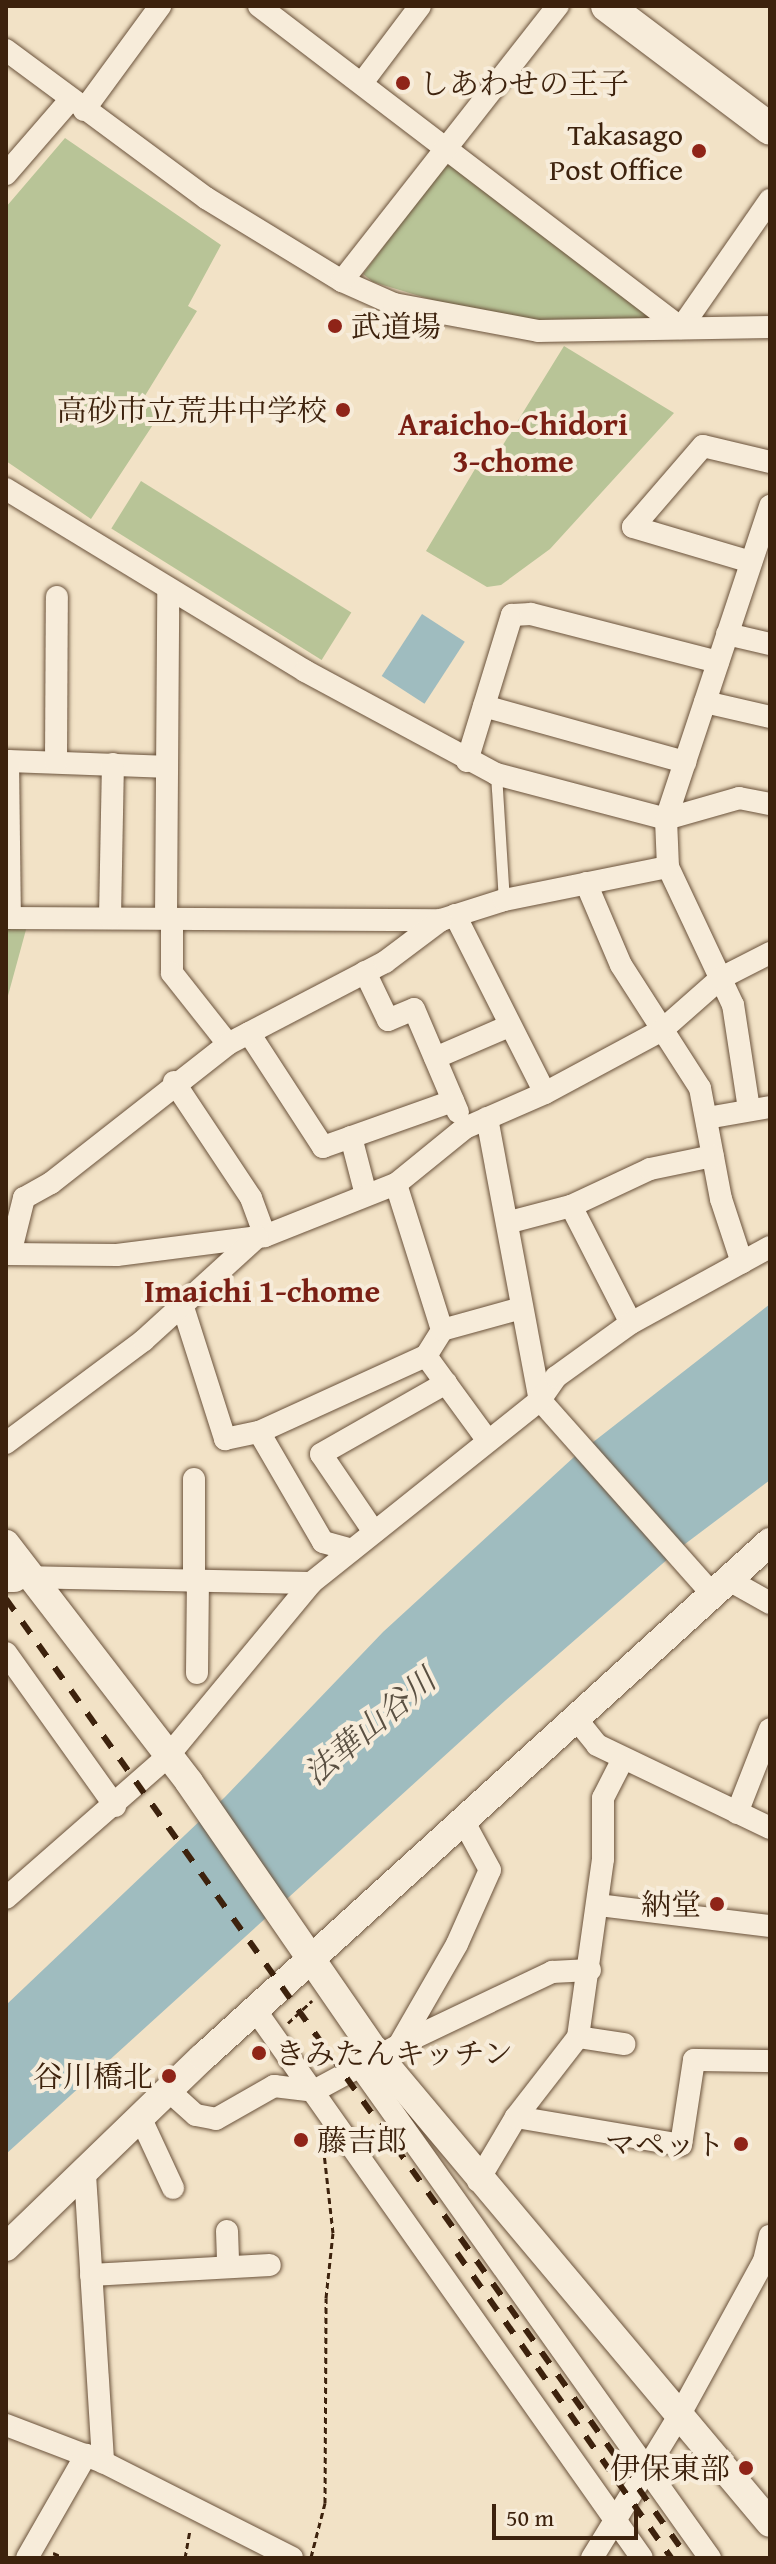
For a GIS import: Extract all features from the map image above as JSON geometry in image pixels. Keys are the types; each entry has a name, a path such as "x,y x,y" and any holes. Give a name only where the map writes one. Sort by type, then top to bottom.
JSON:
{"main road":[{"path":"607,6 770,129"}],"street":[{"path":"6,174 77,105 160,6"},
{"path":"259,6 447,146 681,328"},
{"path":"362,83 420,6"},
{"path":"342,281 558,6"},
{"path":"6,50 206,198 342,281 394,304 538,331 770,327"},
{"path":"681,328 770,200"},
{"path":"751,562 633,527 703,446 770,462"},
{"path":"6,489 168,591 467,761 496,774 666,819 739,798 770,804"},
{"path":"707,1118 760,1108 733,1005 668,867 666,819 770,509"},
{"path":"168,591 166,767 172,973 228,1044"},
{"path":"56,762 57,597"},
{"path":"467,761 512,615 531,614 718,662"},
{"path":"727,634 770,644"},
{"path":"705,702 770,717"},
{"path":"484,706 685,762"},
{"path":"166,767 7,761 8,918 448,918"},
{"path":"110,918 113,764"},
{"path":"668,867 504,900 448,918 365,972 228,1044 174,1082 171,1092 24,1198 8,1254 117,1255 262,1236 396,1184 465,1128 545,1093 662,1030 721,978 770,953"},
{"path":"586,883 621,965 700,1088 713,1156 742,1263"},
{"path":"448,918 545,1093"},
{"path":"365,972 388,1020 414,1009 465,1128"},
{"path":"435,1058 509,1026"},
{"path":"249,1033 323,1147 453,1101"},
{"path":"174,1082 251,1198 262,1236"},
{"path":"487,1118 510,1222 522,1308 540,1400 721,1587 770,1603"},
{"path":"351,1137 366,1195"},
{"path":"510,1222 571,1206 650,1169 713,1156"},
{"path":"396,1184 442,1330"},
{"path":"571,1206 631,1323"},
{"path":"6,1443 144,1340 262,1236"},
{"path":"6,1898 115,1806 168,1756 311,1583 540,1400 556,1377 631,1323 770,1247"},
{"path":"182,1304 225,1439 259,1432 426,1356 442,1330 522,1308"},
{"path":"426,1356 488,1441"},
{"path":"374,1532 321,1454 446,1383"},
{"path":"259,1432 323,1542 352,1550"},
{"path":"194,1479 197,1673"},
{"path":"6,2247 169,2091 465,1824 770,1542"},
{"path":"6,1544 18,1577 189,1782 315,1961 645,2466 710,2558"},
{"path":"18,1577 311,1583"},
{"path":"6,1653 115,1806"},
{"path":"577,1720 597,1745 770,1828"},
{"path":"737,1813 770,1729"},
{"path":"478,2181 516,2117 578,2037 598,1905 603,1798 623,1759"},
{"path":"379,2055 457,1944 490,1870 465,1824"},
{"path":"598,1905 770,1926"},
{"path":"320,2098 379,2055 552,1972 590,1970"},
{"path":"256,2011 642,2558"},
{"path":"578,2037 624,2044"},
{"path":"379,2055 478,2181 770,2523"},
{"path":"516,2117 681,2145 694,2060 770,2061"},
{"path":"169,2091 196,2115 216,2119 274,2086 320,2098"},
{"path":"141,2119 173,2188"},
{"path":"27,2558 94,2458 91,2275 85,2174"},
{"path":"227,2231 228,2267"},
{"path":"592,2558 645,2466 679,2416 764,2261 770,2238"},
{"path":"91,2275 270,2265"},
{"path":"6,2425 94,2458 292,2558"}],"lane":[{"path":"496,774 504,900"}],"path":[{"path":"310,2558 317,2551 325,2503 326,2298 333,2233 322,2153 320,2098"},
{"path":"185,2558 194,2511"}],"green space":[{"path":"65,138 221,245 188,306 197,311 143,399 162,411 91,519 6,461 6,207"},
{"path":"452,165 654,313 651,321 544,323 456,307 373,282 363,274 444,166"},
{"path":"564,346 674,413 550,549 501,585 487,587 426,551 475,469 485,474"},
{"path":"141,481 351,612 322,660 111,528"},
{"path":"6,926 27,926 6,1003"}],"water":[{"path":"422,614 465,642 424,704 382,676"},
{"name":"法華山谷川","path":"770,1304 770,1480 685,1544 506,1700 6,2154 6,2005 225,1797 383,1632 574,1457"}],"railway":[{"path":"6,1599 688,2558"},
{"path":"457,2253 671,2558"}],"place":[{"name":"しあわせの王子","path":"403,83"},
{"name":"Takasago Post Office","path":"699,151"},
{"name":"武道場","path":"335,326"},
{"name":"高砂市立荒井中学校","path":"343,410"},
{"name":"納堂","path":"717,1904"},
{"name":"きみたんキッチン","path":"259,2053"},
{"name":"谷川橋北","path":"169,2076"},
{"name":"藤吉郎","path":"301,2140"},
{"name":"マペット","path":"741,2144"},
{"name":"伊保東部","path":"746,2468"}],"district":[{"name":"Araicho-Chidori 3-chome","path":"513,444"},
{"name":"Imaichi 1-chome","path":"262,1291"}]}
